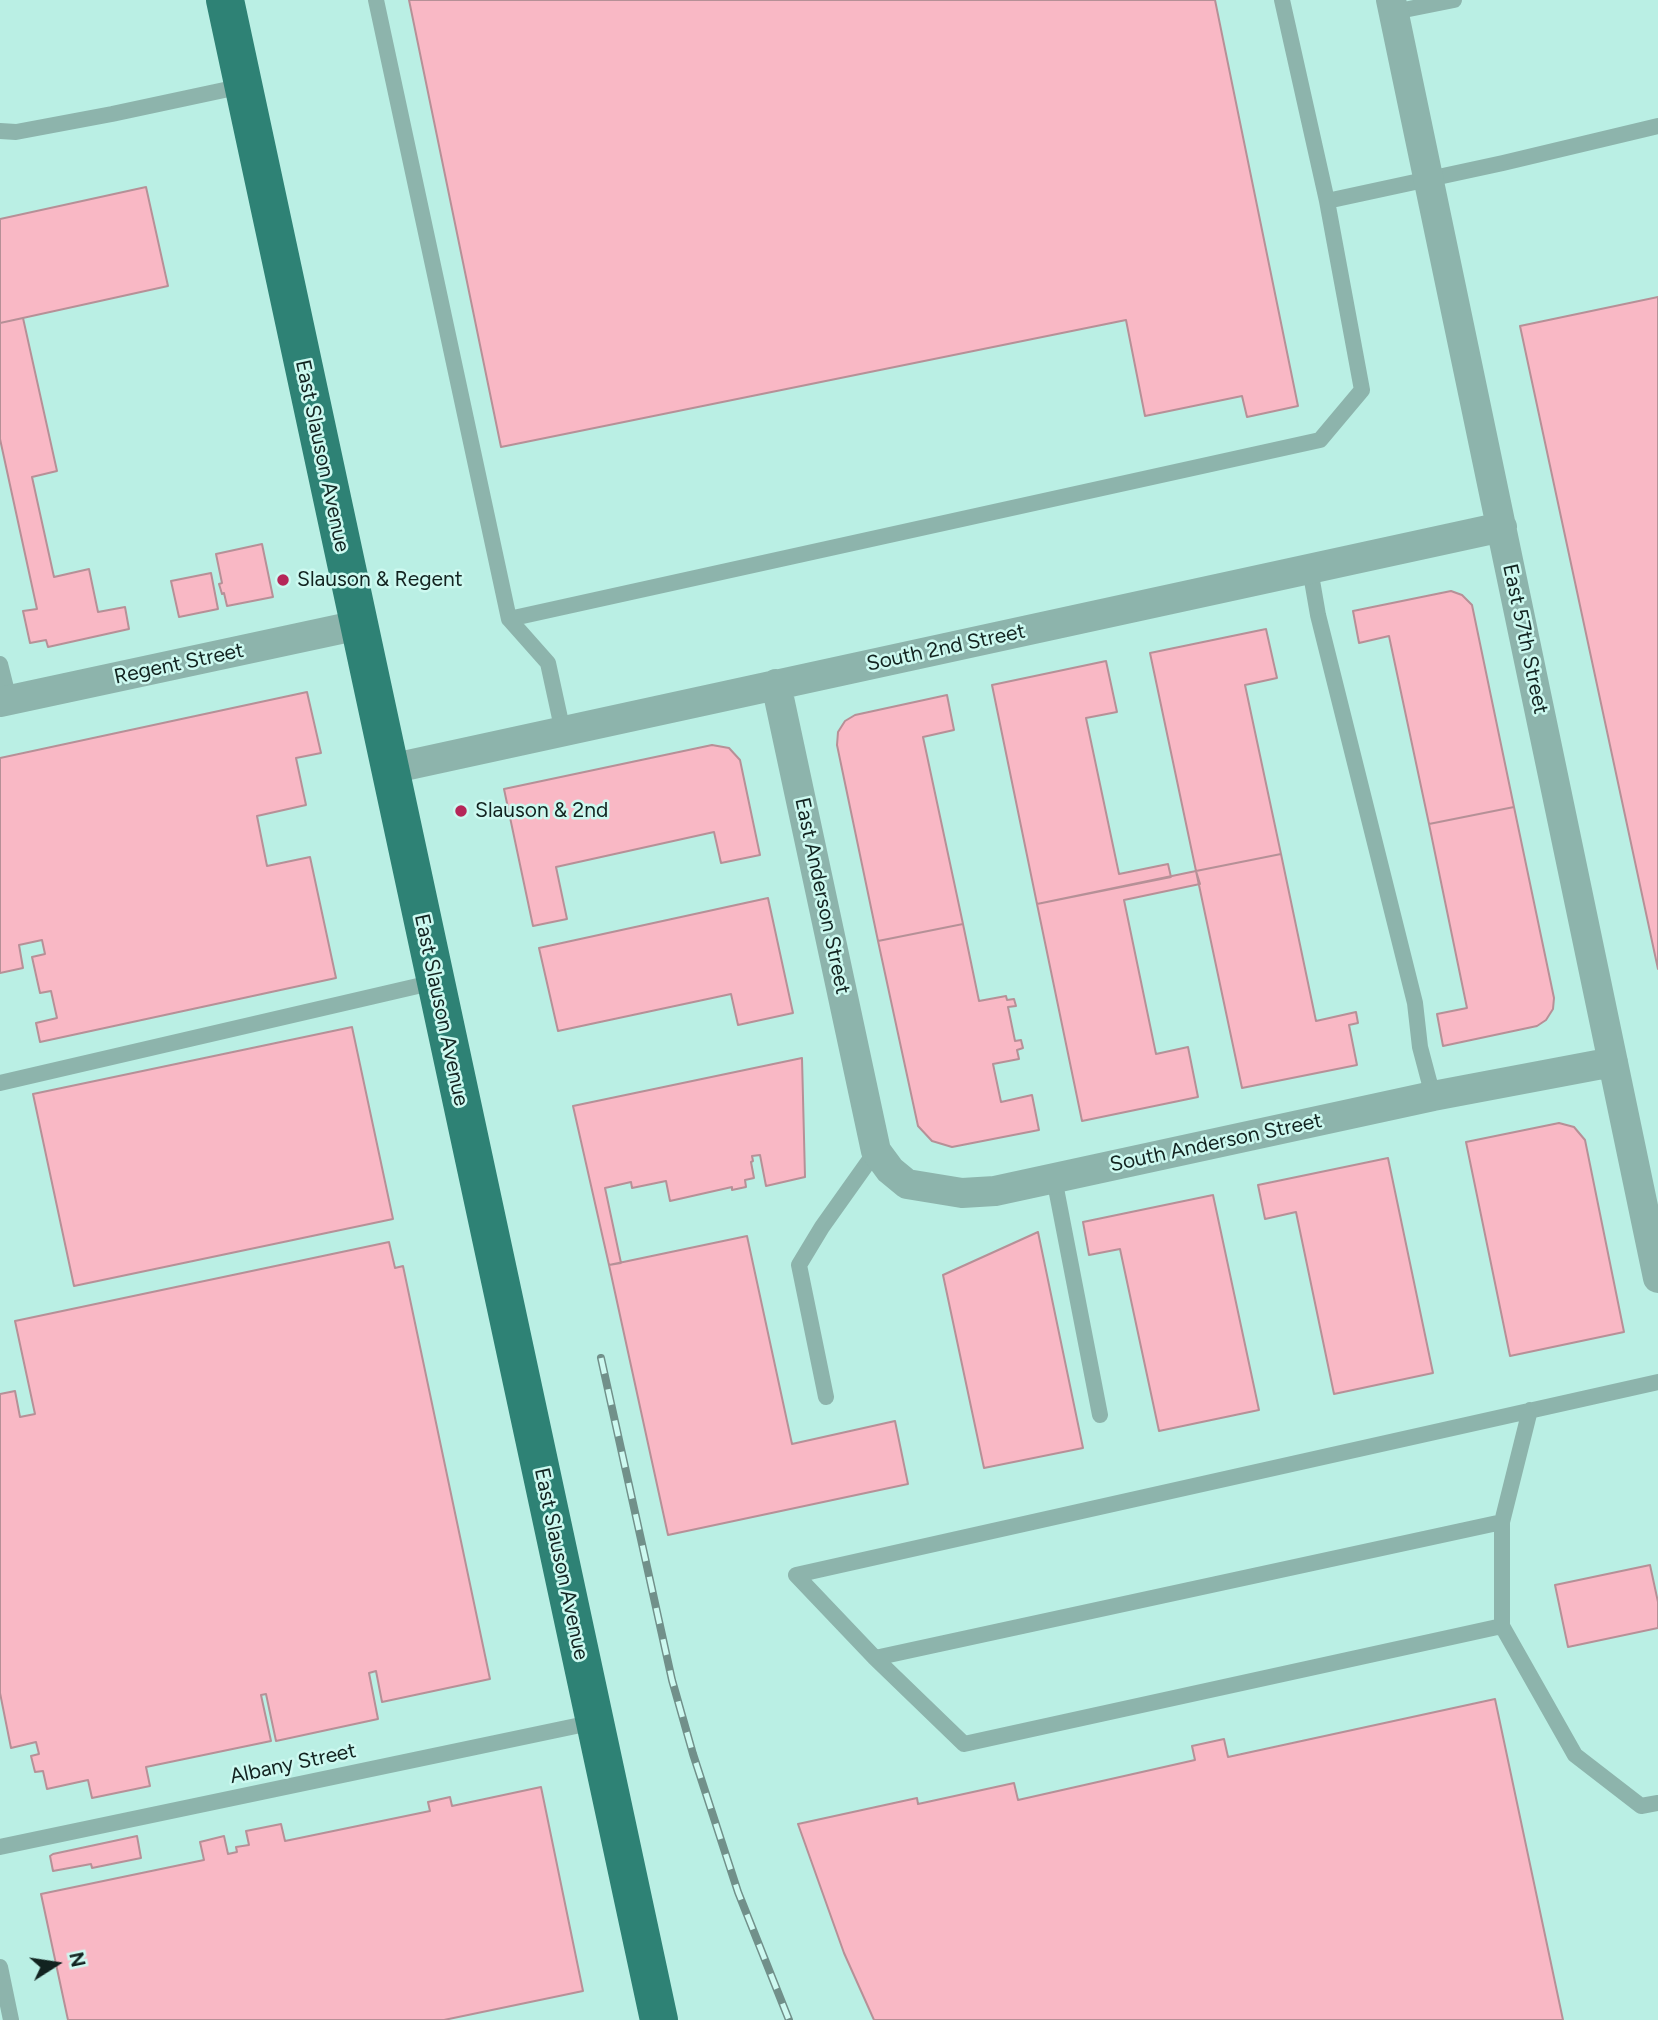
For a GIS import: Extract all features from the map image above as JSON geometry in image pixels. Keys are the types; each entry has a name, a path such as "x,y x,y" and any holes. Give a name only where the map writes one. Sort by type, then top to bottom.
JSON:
{"main road":[{"name":"East Slauson Avenue","path":"225,0 659,2020"}],"street":[{"name":"East 57th Street","path":"1393,6 1658,1278"},
{"name":"South 2nd Street","path":"390,769 1502,527"},
{"name":"Regent Street","path":"4,701 359,625"},
{"name":"East Anderson Street","path":"776,684 868,1108"},
{"name":"South Anderson Street","path":"868,1108 876,1151 890,1170 906,1184 962,1193 995,1191 1433,1096 1613,1062"}],"lane":[{"path":"376,0 509,618 548,663 563,732"},
{"path":"509,618 1320,440 1362,390 1327,201 1282,0"},
{"path":"1393,6 1454,0"},
{"path":"0,131 8,133 112,114 243,86"},
{"path":"1327,201 1658,126"},
{"path":"1310,569 1318,615 1415,1003 1420,1047 1433,1096"},
{"path":"0,664 4,701"},
{"path":"0,1083 435,982"},
{"path":"826,1397 799,1265 822,1227 876,1151"},
{"path":"1054,1178 1100,1415"},
{"path":"1502,1626 964,1744 875,1658 796,1575 1658,1382"},
{"path":"1530,1410 1502,1522 1502,1626 1575,1755 1641,1806 1658,1803"},
{"path":"875,1658 1502,1522"},
{"name":"Albany Street","path":"0,1847 594,1722"},
{"path":"0,1967 11,2020"}],"shaded area":[{"path":"0,0 1658,0 1658,2020 0,2020"}],"building":[{"path":"409,0 1215,0 1298,406 1247,417 1242,396 1145,416 1126,320 501,447"},
{"path":"146,187 168,286 0,323 0,219"},
{"path":"1658,297 1658,969 1520,326"},
{"path":"23,318 57,471 32,477 54,577 89,569 98,612 125,607 129,629 48,647 46,640 30,643 23,611 37,609 0,439 0,323"},
{"path":"262,544 273,597 227,606 219,584 222,583 216,554"},
{"path":"211,573 218,609 179,617 171,581"},
{"path":"1451,591 1462,595 1472,605 1514,807 1429,824 1389,636 1359,643 1353,611"},
{"path":"1266,629 1277,678 1245,685 1281,854 1196,871 1150,653"},
{"path":"1106,661 1117,712 1086,718 1119,874 1168,864 1171,877 1037,904 992,685"},
{"path":"307,692 321,753 296,758 306,805 257,816 267,866 310,857 336,978 40,1042 36,1023 57,1018 51,991 40,993 32,957 45,954 42,940 19,945 23,968 0,973 0,758"},
{"path":"947,695 954,730 923,737 963,924 878,941 837,745 838,732 845,721 855,715"},
{"path":"712,745 729,748 740,760 760,855 721,863 714,832 556,867 567,919 533,926 504,789"},
{"path":"1514,807 1554,998 1553,1009 1546,1020 1537,1026 1443,1046 1437,1014 1467,1008 1429,824"},
{"path":"1281,854 1316,1021 1356,1012 1358,1023 1349,1025 1357,1065 1242,1088 1196,871"},
{"path":"1196,871 1200,884 1124,900 1156,1054 1188,1047 1198,1097 1082,1121 1037,904"},
{"path":"768,898 793,1013 738,1025 731,994 558,1031 539,948"},
{"path":"963,924 979,1001 1006,996 1007,1000 1014,999 1016,1006 1008,1007 1015,1041 1021,1040 1023,1048 1017,1050 1019,1059 993,1064 1001,1102 1032,1095 1039,1130 952,1147 932,1141 918,1126 878,941"},
{"path":"352,1027 393,1219 74,1286 33,1094"},
{"path":"802,1058 805,1177 766,1186 760,1155 752,1156 754,1178 745,1180 746,1187 732,1190 732,1187 670,1201 666,1181 632,1188 631,1182 605,1188 621,1263 609,1265 573,1106"},
{"path":"1559,1123 1574,1127 1585,1140 1624,1332 1510,1356 1466,1142"},
{"path":"1388,1158 1433,1373 1334,1394 1296,1212 1265,1219 1258,1185"},
{"path":"1213,1195 1259,1410 1159,1431 1120,1249 1089,1255 1083,1222"},
{"path":"1038,1232 1083,1448 984,1468 943,1275"},
{"path":"747,1236 792,1444 895,1421 908,1484 668,1535 609,1265"},
{"path":"389,1242 395,1268 403,1266 490,1679 382,1702 376,1671 369,1673 378,1719 276,1741 266,1694 261,1695 271,1741 146,1767 150,1786 92,1798 88,1780 47,1789 43,1771 35,1772 31,1756 39,1754 36,1742 11,1748 0,1693 0,1394 15,1391 20,1417 35,1414 15,1321"},
{"path":"1650,1565 1658,1602 1658,1628 1568,1647 1555,1585"},
{"path":"1495,1699 1563,2020 874,2020 844,1953 798,1824 917,1798 918,1804 1014,1783 1018,1800 1195,1760 1192,1746 1224,1739 1228,1757"},
{"path":"541,1787 583,1991 444,2020 68,2020 41,1894 204,1860 200,1842 224,1836 228,1854 237,1852 236,1847 249,1845 246,1831 281,1824 285,1841 430,1811 428,1802 450,1797 452,1806"},
{"path":"137,1836 141,1858 92,1868 91,1864 53,1871 50,1856 53,1854"}],"railway":[{"path":"601,1358 672,1680 693,1754 738,1892 789,2020"}],"place":[{"name":"Slauson & Regent","path":"283,580"},
{"name":"Slauson & 2nd","path":"461,811"}]}
